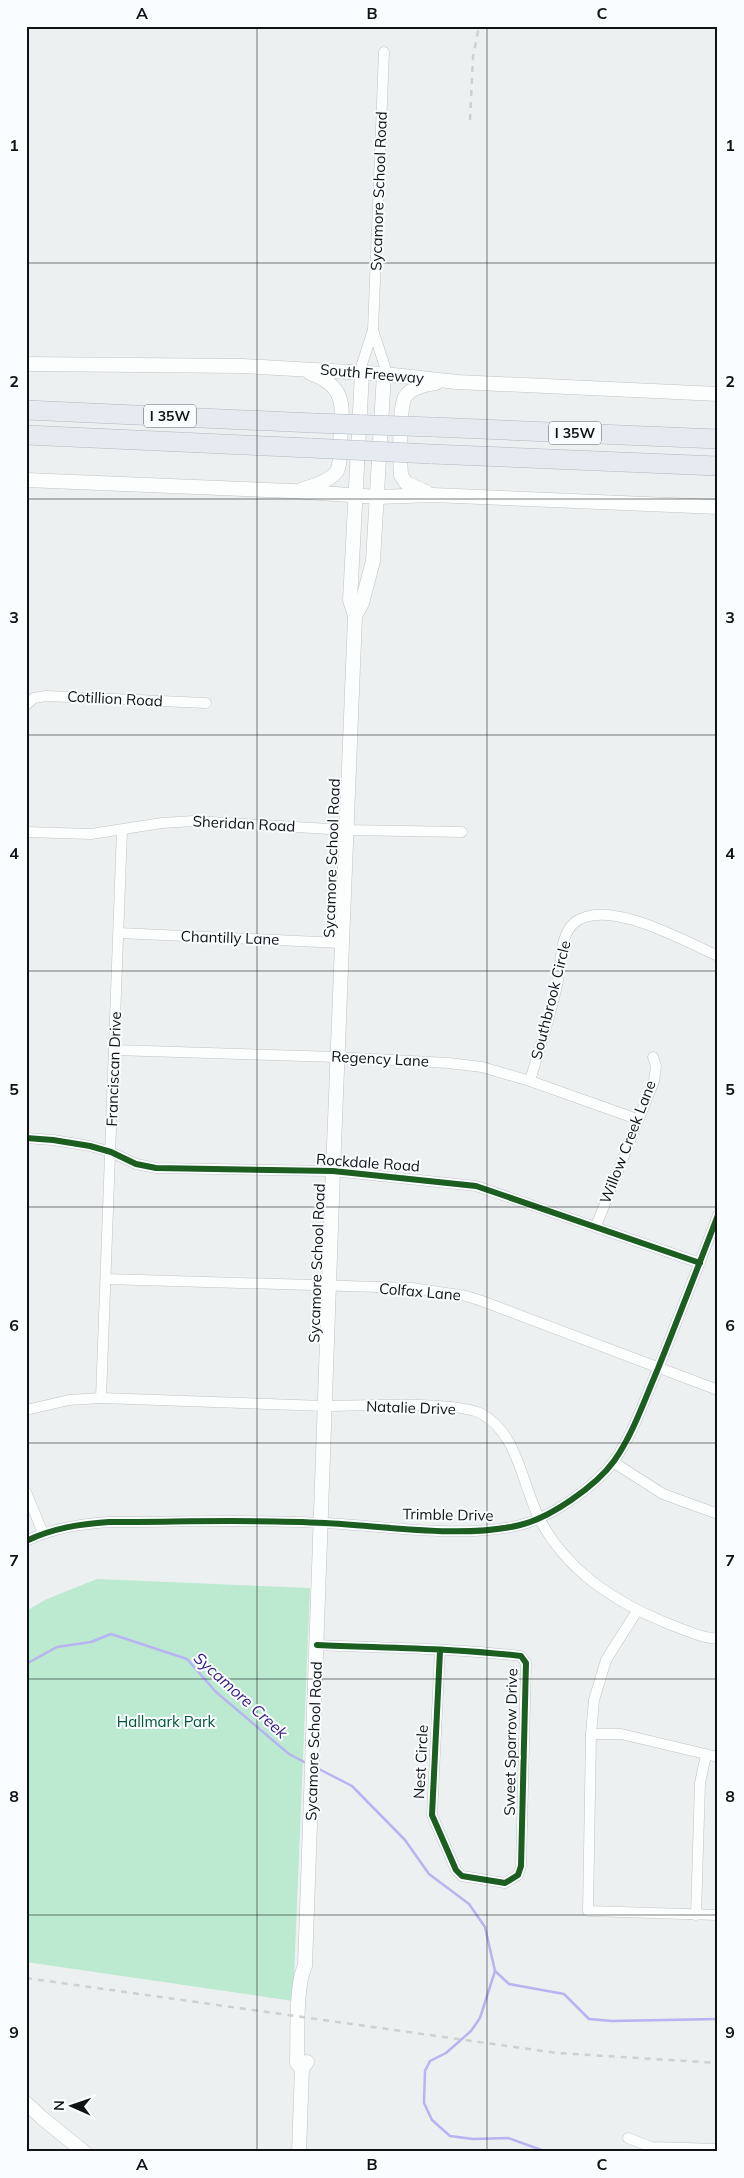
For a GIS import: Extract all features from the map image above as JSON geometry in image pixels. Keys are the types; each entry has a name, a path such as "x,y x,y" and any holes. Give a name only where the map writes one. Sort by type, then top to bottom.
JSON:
{"highway":[{"name":"I 35W","path":"26,410 718,439"},
{"name":"I 35W","path":"26,435 190,444 718,466"},
{"path":"26,445 126,448 138,440"},
{"path":"680,465 698,473 718,474"}],"main road":[{"name":"South Freeway","path":"26,364 296,368 384,374 457,382 718,394"},
{"path":"292,491 314,486 337,471 340,461 342,403 336,390 325,379 296,368"},
{"name":"Sycamore School Road","path":"299,2152 302,2068 297,2063 298,2017 301,1974 305,1966 341,943 355,616 350,600 362,373"},
{"name":"Sycamore School Road","path":"355,616 362,603 373,561 384,374"},
{"path":"433,495 406,483 401,475 404,397 410,391 429,384 457,382"},
{"path":"26,480 292,491 378,497 433,495 718,507"},
{"path":"26,2103 84,2152"}],"street":[{"name":"Sycamore School Road","path":"362,373 362,364 373,330 384,52"},
{"name":"Sycamore School Road","path":"373,330 385,367 384,374"},
{"name":"Cotillion Road","path":"26,705 34,698 63,696 206,703"},
{"name":"Sheridan Road","path":"26,832 90,834 162,823 194,821 346,830 462,832"},
{"name":"Franciscan Drive","path":"101,1398 122,830"},
{"name":"Southbrook Circle","path":"530,1081 557,986 564,943 569,930 574,924 593,916 616,916 656,929 718,956"},
{"name":"Chantilly Lane","path":"119,933 341,943"},
{"name":"Regency Lane","path":"114,1050 337,1057 448,1063 482,1067 530,1081 637,1119"},
{"name":"Willow Creek Lane","path":"596,1226 637,1119 654,1081 656,1066 653,1057"},
{"name":"Rockdale Road","path":"26,1138 54,1140 111,1152 136,1164 156,1168 333,1172 476,1186 700,1263"},
{"name":"Trimble Drive","path":"26,1541 43,1533 76,1524 109,1522 322,1523 482,1530 521,1525 540,1518 579,1494 613,1462 630,1435 718,1215"},
{"name":"Colfax Lane","path":"106,1279 412,1288 466,1296 718,1390"},
{"name":"Natalie Drive","path":"26,1410 69,1400 101,1398 326,1406 439,1406 480,1413 493,1421 504,1434 512,1448 540,1518 551,1538 571,1563 600,1589 637,1611 691,1633 718,1639"},
{"path":"613,1462 663,1494 718,1514"},
{"path":"26,1492 43,1533"},
{"path":"637,1611 606,1660 594,1700 591,1734 588,1911 718,1915"},
{"name":"Sweet Sparrow Drive","path":"317,1645 521,1656 526,1664 521,1866 518,1875 512,1881"},
{"name":"Nest Circle","path":"440,1651 432,1815 456,1870 462,1876 492,1882 505,1883 512,1881"},
{"path":"591,1734 621,1734 706,1755 718,1756"},
{"path":"696,1914 700,1783 706,1755"},
{"path":"628,2138 651,2147 718,2149"}],"green space":[{"name":"Hallmark Park","path":"97,1579 310,1588 293,2001 26,1962 26,1611 47,1599"}],"waterway":[{"name":"Sycamore Creek","path":"26,1664 57,1647 91,1642 111,1634 187,1659 216,1692 289,1754 308,1764"},
{"name":"Sycamore Creek","path":"317,1768 352,1786 405,1840 429,1874 469,1904 485,1927 495,1971 509,1984 564,1994 589,2019 612,2021 718,2019"},
{"path":"495,1971 480,2018 471,2031 446,2053 430,2061 425,2071 424,2103 432,2120 450,2136 473,2139 508,2138 547,2152"}],"railway":[{"path":"470,120 473,57 479,26"},
{"path":"26,1978 557,2053 718,2063"}],"cycle path":[{"path":"26,1138 90,1146 111,1152 136,1164 156,1168 333,1171 476,1186 700,1263"},
{"path":"26,1541 67,1527 109,1522 298,1522 423,1530 474,1531 520,1525 545,1516 572,1500 596,1481 621,1451 638,1417 657,1371 718,1215"},
{"path":"317,1645 445,1650 521,1656 526,1663 521,1866 518,1875 505,1883 462,1876 456,1870 432,1815 440,1651"}]}
